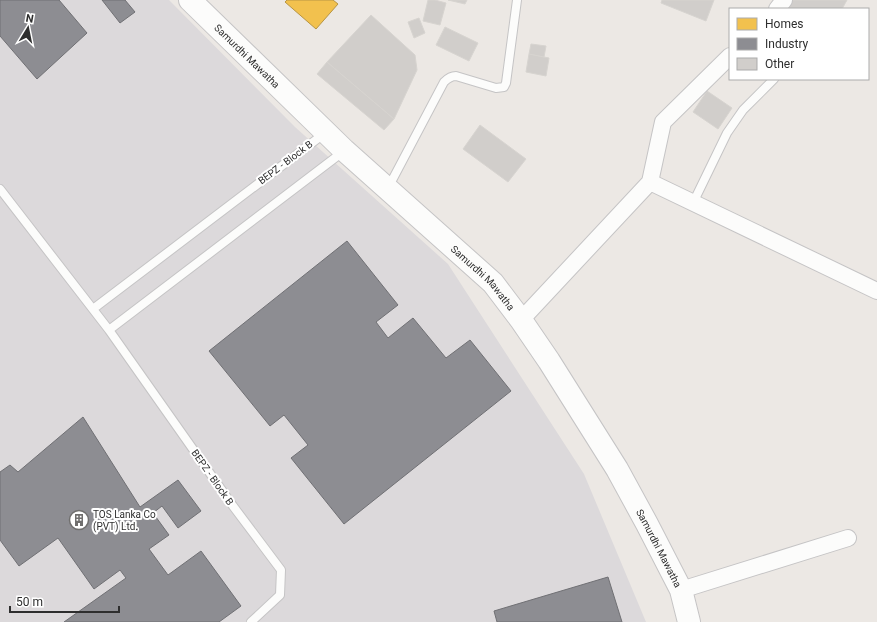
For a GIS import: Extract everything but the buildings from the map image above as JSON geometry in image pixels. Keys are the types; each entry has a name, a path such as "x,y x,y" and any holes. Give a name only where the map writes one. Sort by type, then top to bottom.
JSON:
{"main road":[{"name":"Samurdhi Mawatha","path":"190,0 344,150 493,282 522,320 617,469 681,590 689,622"}],"street":[{"path":"778,8 784,0"},
{"path":"522,320 650,182 663,122 729,57"},
{"path":"650,182 877,291"},
{"path":"681,590 848,538"}],"lane":[{"path":"387,188 444,82 452,76 456,76 496,88 504,87 506,83 517,0"},
{"path":"693,203 727,133 743,110 773,80"},
{"name":"BEPZ - Block B","path":"92,309 326,132"},
{"path":"109,330 344,150"},
{"name":"BEPZ - Block B","path":"0,189 109,330 233,506 281,570 280,595 251,622"}],"shaded area":[{"path":"0,0 169,0 295,127 448,264 584,474 646,622 0,622"}],"place":[{"name":"TOS Lanka Co (PVT) Ltd.","path":"79,520"}]}
